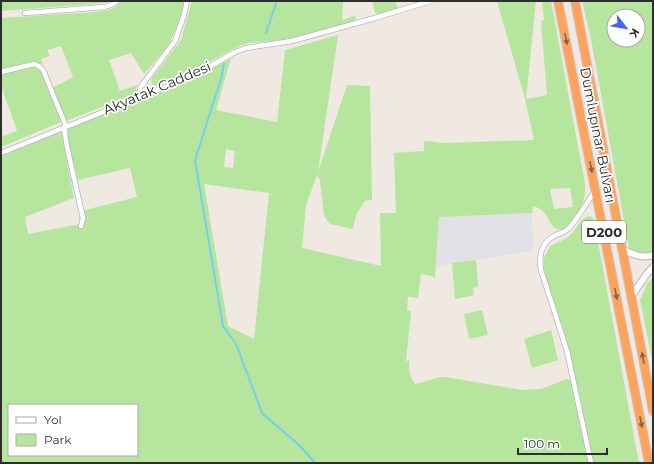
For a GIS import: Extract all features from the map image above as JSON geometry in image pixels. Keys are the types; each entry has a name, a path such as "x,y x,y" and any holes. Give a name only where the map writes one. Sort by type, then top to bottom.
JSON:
{"highway":[{"name":"Dumlupınar Bulvarı","path":"558,1 649,463"},
{"name":"Dumlupınar Bulvarı","path":"575,1 653,411"}],"main road":[{"path":"622,249 632,254 641,256 648,257 653,255"},
{"path":"631,296 653,267"}],"street":[{"path":"25,13 105,7 117,1"},
{"path":"141,96 140,88 175,41 187,1"},
{"name":"Akyatak Caddesi","path":"1,153 195,75 235,52 246,48 292,42 430,1"},
{"path":"1,72 34,64 43,70 65,126 67,147 83,218 81,226"},
{"path":"591,463 567,351 541,270 540,259 541,248 544,244 549,239 568,228 596,190"}],"shaded area":[{"path":"532,213 533,251 436,266 439,217"}],"green space":[{"path":"1,1 110,1 105,3 1,11"},
{"path":"121,1 185,1 184,10 168,46 144,74 131,53 109,60 120,91 137,85 137,93 66,121 52,88 73,77 61,46 47,50 50,56 41,59 43,64 34,62 1,69 1,18 97,12 114,8"},
{"path":"192,1 343,1 342,20 354,16 356,19 353,22 282,40 241,45 175,80 155,86 151,84 152,78 181,40"},
{"path":"372,1 395,1 398,8 376,15"},
{"path":"497,1 536,1 526,99 547,95 541,21 544,20 542,1 551,1 585,184 584,199 574,219 561,229 554,227 543,211 533,206 532,213 439,217 435,277 421,274 418,298 408,297 407,310 411,311 406,361 410,360 409,366 411,378 415,384 445,377 522,390 541,389 567,379 572,382 589,463 1,463 1,156 63,130 74,198 25,217 28,234 80,224 79,217 85,210 137,197 130,168 78,180 69,145 69,127 107,113 215,67 231,58 216,110 277,122 285,50 338,35 318,172 347,85 370,86 372,200 365,201 356,215 353,229 330,224 324,216 320,180 317,175 306,205 302,248 381,266 380,213 396,213 394,153 424,151 424,141 445,143 534,140 525,99","holes":["226,149 235,151 233,168 224,167","204,184 269,193 254,339 228,326","570,188 573,207 554,209 550,189"]},
{"path":"582,1 653,1 653,254 637,254 629,248 591,39"},
{"path":"33,66 41,71 61,122 1,147 1,137 17,131 1,85 1,75"},
{"path":"590,216 593,218 595,226 639,463 593,463 566,338 544,273 544,258 550,246 568,237 580,221"},
{"path":"476,260 478,287 473,288 474,295 455,299 452,263"},
{"path":"653,277 653,364 640,300 647,284"},
{"path":"482,310 488,335 469,339 464,314"},
{"path":"551,330 558,360 532,368 524,339"}],"waterway":[{"path":"266,33 277,1"},
{"path":"224,64 221,79 195,160 223,326 236,344 262,413 300,446 315,463"}]}
